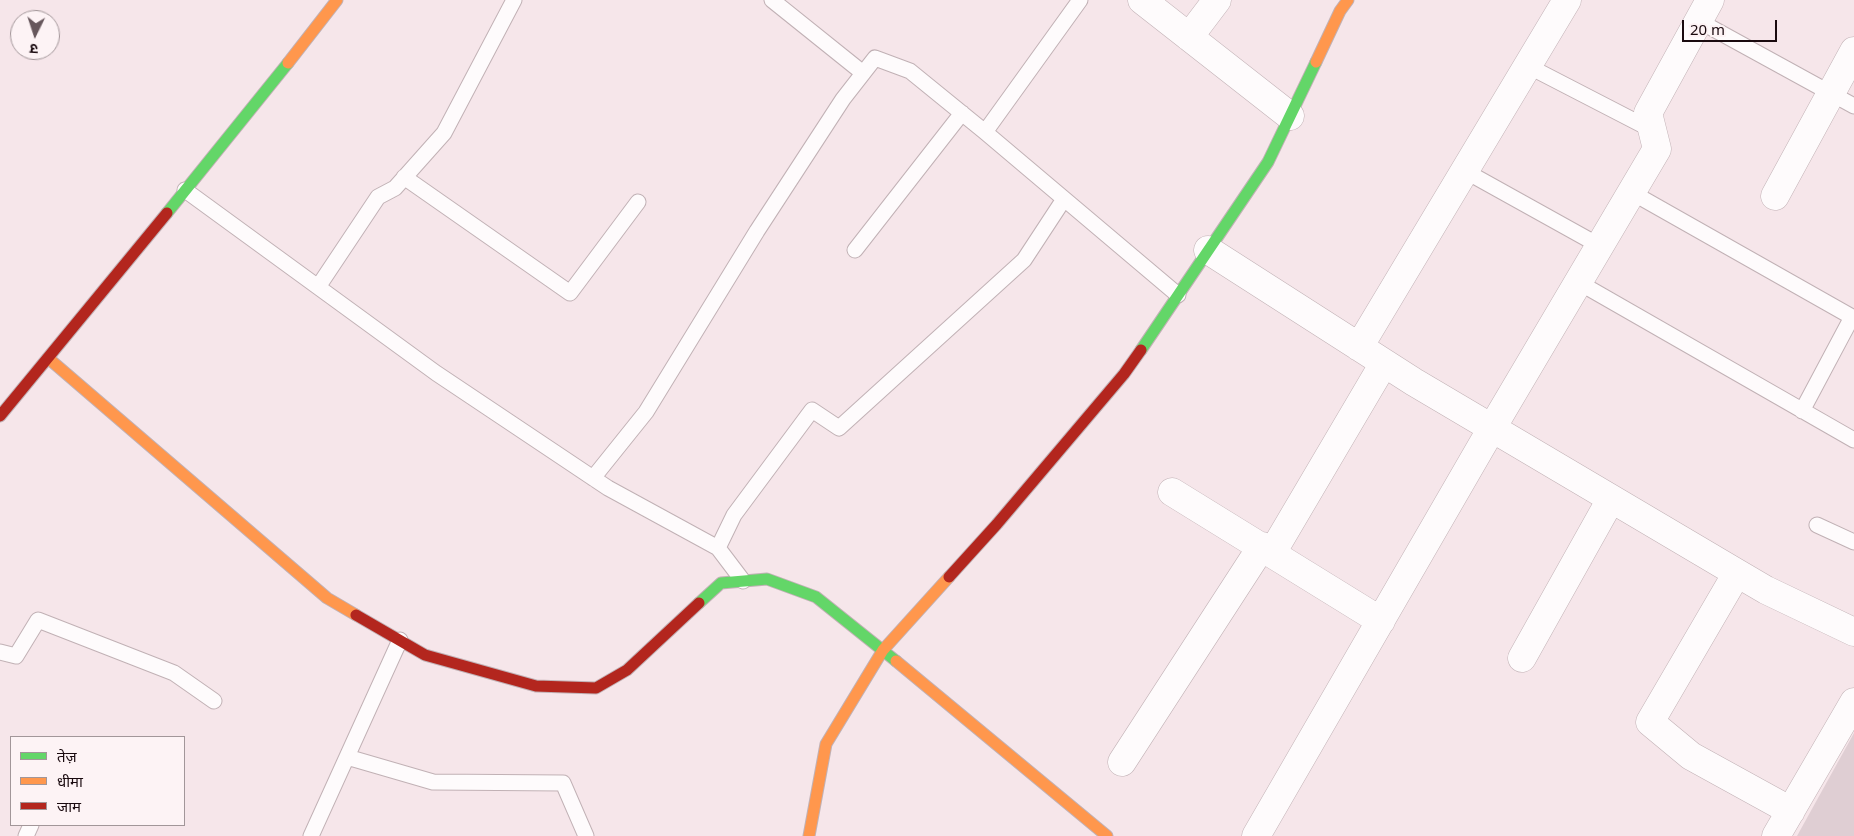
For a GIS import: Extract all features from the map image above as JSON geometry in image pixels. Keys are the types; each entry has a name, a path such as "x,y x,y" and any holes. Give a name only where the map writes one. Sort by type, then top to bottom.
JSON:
{"street":[{"path":"0,416 260,99 337,0"},
{"path":"1142,0 1290,116"},
{"path":"1189,37 1217,0"},
{"path":"809,836 826,744 883,650 997,524 1124,374 1268,162 1340,11 1348,0"},
{"path":"1359,347 1567,0"},
{"path":"1256,836 1492,428 1657,149 1648,113 1704,11"},
{"path":"1775,196 1842,100 1854,51"},
{"path":"1208,250 1384,363 1611,499 1766,590 1854,632"},
{"path":"48,358 327,598 425,655 536,686 596,688 626,670 721,583 767,579 816,597 883,650 1107,836"},
{"path":"1122,762 1267,550 1384,363"},
{"path":"1172,492 1381,620"},
{"path":"1522,658 1611,499"},
{"path":"1737,573 1650,722 1691,756 1791,811"},
{"path":"1776,836 1854,702"}],"lane":[{"path":"318,287 378,197 395,188 444,133 514,0"},
{"path":"772,0 863,73"},
{"path":"985,132 1080,0"},
{"path":"1704,11 1842,100"},
{"path":"593,478 646,412 757,231 843,99 875,58 910,71 1064,198 1178,296"},
{"path":"1528,66 1652,130"},
{"path":"855,250 962,113"},
{"path":"1465,171 1600,246"},
{"path":"404,177 570,293 638,202"},
{"path":"185,190 436,373 608,488 718,548 743,581"},
{"path":"1631,192 1852,317 1802,411"},
{"path":"718,548 734,515 812,410 839,428 1024,260 1064,198"},
{"path":"1578,282 1854,440"},
{"path":"1817,525 1854,542"},
{"path":"0,652 16,656 38,620 174,673 214,701"},
{"path":"311,836 400,640"},
{"path":"347,757 432,782 563,783 586,836"}],"building":[{"path":"1854,733 1854,836 1797,836"}],"traffic: fast":[{"path":"1141,350 1268,162 1316,62"},
{"path":"167,213 288,63"},
{"path":"699,603 721,583 767,579 816,597 896,661"}],"traffic: slow":[{"path":"288,63 337,0"},
{"path":"1316,62 1340,11 1348,0"},
{"path":"48,358 327,598 356,615"},
{"path":"809,836 826,744 883,650 949,577"},
{"path":"896,661 1107,836"}],"traffic: jam":[{"path":"0,416 167,213"},
{"path":"949,577 997,524 1124,374 1141,350"},
{"path":"356,615 425,655 536,686 596,688 627,670 699,603"}]}
